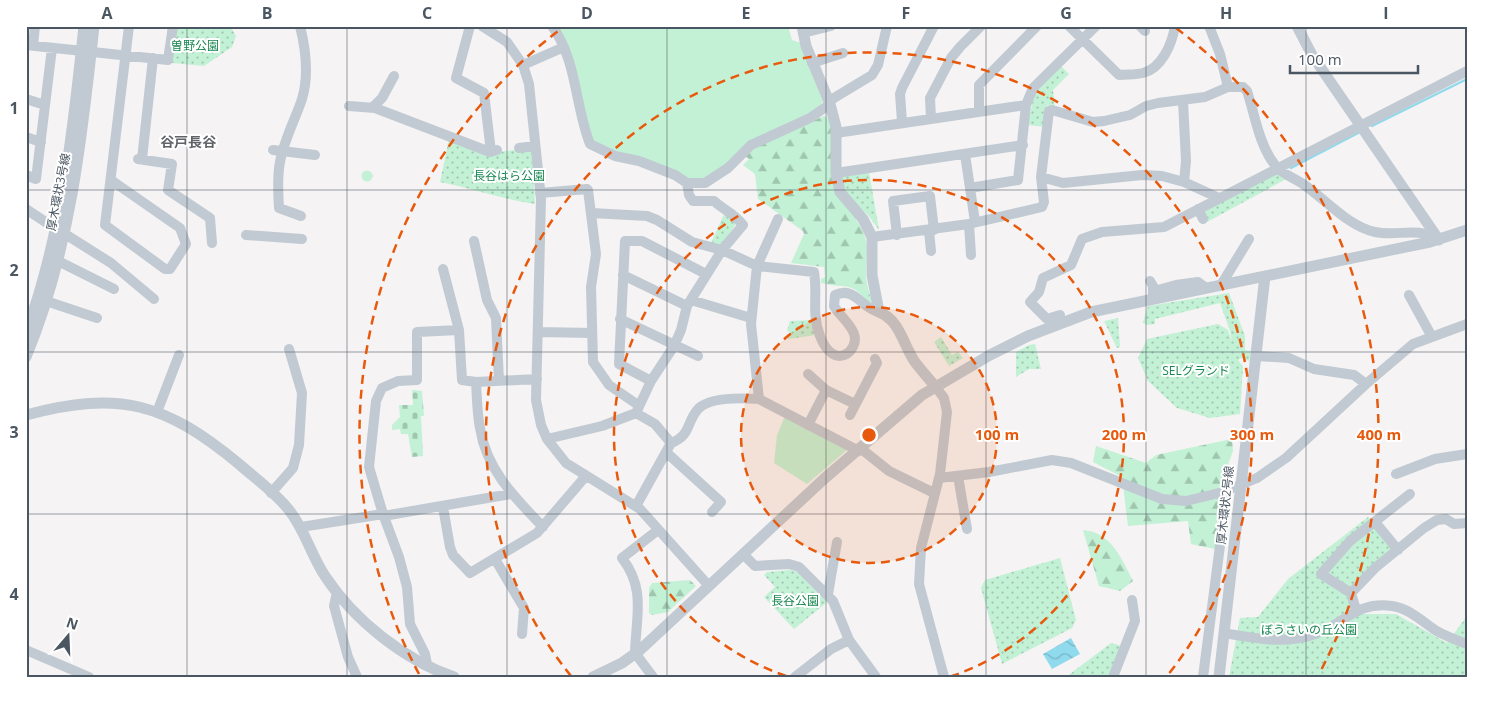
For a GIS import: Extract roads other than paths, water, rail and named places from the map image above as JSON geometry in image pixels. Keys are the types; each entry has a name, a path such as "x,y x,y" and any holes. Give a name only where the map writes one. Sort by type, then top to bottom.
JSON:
{"street":[{"path":"35,26 30,45 169,59 173,26"},
{"name":"厚木環状3号線","path":"26,333 60,232 79,161 86,51 84,26"},
{"name":"厚木環状3号線","path":"86,51 94,26"},
{"path":"111,180 180,228 186,244 170,269 165,269 105,226 129,26"},
{"path":"300,26 305,44 306,71 302,98 278,151 278,208 301,216"},
{"path":"349,106 373,107 494,151 484,93 456,78 470,26"},
{"path":"482,26 507,42 523,65 529,84 540,193 538,414 547,439 566,463 585,477 636,506 709,586"},
{"path":"552,26 564,47 582,124 590,144 615,156 639,161 662,170 687,183 705,183 728,168 751,145 810,118 872,75 878,65 887,26"},
{"path":"831,26 803,30 812,63 830,103 836,133 836,172 840,192 863,219 872,237 873,284 879,312"},
{"path":"902,122 902,88 934,26"},
{"path":"932,118 930,98 951,58 981,26"},
{"path":"979,112 979,85 1037,26"},
{"path":"1069,26 1119,75 1144,73 1161,62 1173,38 1175,26"},
{"path":"970,188 1018,180 1026,105 1033,88 1096,26"},
{"path":"1209,26 1220,54 1228,87"},
{"path":"1297,26 1312,55 1440,240"},
{"path":"523,65 564,47"},
{"path":"26,175 36,179 52,48"},
{"path":"812,63 843,53"},
{"path":"153,58 140,159 172,164 168,190 210,218 212,243"},
{"path":"1060,316 1047,320 1030,302 1039,292 1043,278 1071,265 1082,239 1102,232 1164,227 1467,71"},
{"path":"373,107 382,98 394,76"},
{"path":"872,237 972,223 1042,207 1044,202 1041,177 1049,111 1052,110 1093,122 1130,115 1146,106 1158,103 1205,98 1228,87 1243,87 1248,91 1261,136 1276,168 1302,183 1366,230 1388,233 1415,232 1431,234 1440,240"},
{"path":"26,99 45,104"},
{"path":"1183,101 1186,161 1184,182"},
{"path":"836,133 1026,105"},
{"path":"26,137 41,142"},
{"path":"836,172 1023,145"},
{"path":"519,148 535,146"},
{"path":"278,151 315,155"},
{"path":"965,154 970,188 971,255"},
{"path":"1041,177 1063,183 1162,176 1184,182 1219,198"},
{"path":"547,439 602,426 637,409 651,381 674,346 689,303 722,250 745,224 714,201 693,201 688,195 687,183"},
{"path":"540,193 587,188 596,254 591,286 593,362 609,385 655,424 669,448 697,484 721,502 712,512"},
{"path":"897,235 893,201 930,196 932,251"},
{"path":"26,209 111,264 154,299"},
{"path":"1198,209 1203,219"},
{"path":"591,213 647,216 657,220 692,242 722,250 757,266 814,272 816,321 827,352 835,357 842,356 851,350 855,336 834,306 835,295 843,291 853,294 870,310 886,315 896,325 914,361 944,398 947,412 938,478 921,548 919,584 944,677"},
{"path":"760,399 751,318 757,266 778,219"},
{"path":"593,677 622,663 635,653 857,450 935,386 998,351 1060,323 1091,312 1153,295 1206,288 1440,240 1467,230"},
{"name":"厚木環状3号線","path":"26,357 58,261 60,232"},
{"path":"246,235 302,239"},
{"path":"1221,285 1249,239"},
{"path":"651,381 619,364 625,240 642,240 706,274"},
{"path":"473,246 480,281 496,318 500,381"},
{"path":"58,261 98,285 114,289"},
{"path":"442,273 459,330 462,380 476,382 537,379"},
{"path":"623,274 689,303 751,318"},
{"name":"厚木環状2号線","path":"1219,677 1265,276"},
{"path":"1150,281 1153,295"},
{"path":"1409,296 1432,338"},
{"path":"46,300 97,318"},
{"path":"620,319 698,356"},
{"path":"938,478 1052,460 1071,464 1162,500 1186,501 1223,492 1257,478 1286,458 1366,384 1413,344 1467,324"},
{"path":"427,664 425,654 410,624 406,587 401,565 369,467 376,401 382,388 398,381 417,380 417,332 459,330"},
{"path":"539,332 592,332"},
{"path":"271,493 293,468 298,446 302,393 289,349"},
{"path":"157,412 179,355"},
{"path":"1256,356 1289,358 1314,368 1354,375 1366,384"},
{"path":"850,415 877,363 875,359"},
{"path":"808,374 826,390 855,404"},
{"path":"476,382 480,430 497,474 511,494 543,527"},
{"path":"808,425 826,390"},
{"path":"636,506 669,448 681,439 699,408 704,405 734,398 760,399 857,450 864,451 890,471 934,493"},
{"path":"26,415 52,408 90,403 125,404 157,412 203,435 288,508 301,527 324,574 337,592 372,629 427,664 454,677"},
{"path":"1396,474 1435,458 1467,454"},
{"path":"958,476 967,529"},
{"path":"443,507 453,555 470,573 543,527 585,477"},
{"path":"1203,677 1225,507 1223,492"},
{"path":"301,527 443,507 511,494"},
{"path":"1356,610 1351,594 1321,574 1350,541 1410,494"},
{"path":"1351,594 1375,568 1424,528 1437,520 1446,519 1454,524 1467,523"},
{"path":"1375,522 1398,550"},
{"path":"653,677 635,653 638,596 632,571 622,558 658,530"},
{"path":"828,594 833,584 836,548"},
{"path":"743,554 755,566 790,564 799,567 833,601 849,640 876,677"},
{"path":"495,558 524,608 520,629"},
{"path":"337,592 334,606 348,658 357,677"},
{"path":"1113,677 1135,621 1132,600"},
{"path":"1224,633 1252,638 1294,640 1316,634 1356,610 1372,606 1395,606 1417,617 1436,630 1467,644"},
{"path":"795,677 831,649 849,640"},
{"path":"26,650 89,677"}],"water":[{"path":"1071,638 1080,654 1052,669 1043,654"}],"waterway":[{"path":"1372,126 1467,79"},
{"path":"1291,168 1360,132"}],"district":[{"name":"谷戸長谷","path":"188,141"}],"park label":[{"name":"曽野公園","path":"195,45"},
{"name":"長谷はら公園","path":"509,175"},
{"name":"SELグランド","path":"1196,370"},
{"name":"長谷公園","path":"795,600"},
{"name":"ぼうさいの丘公園","path":"1309,629"}]}
